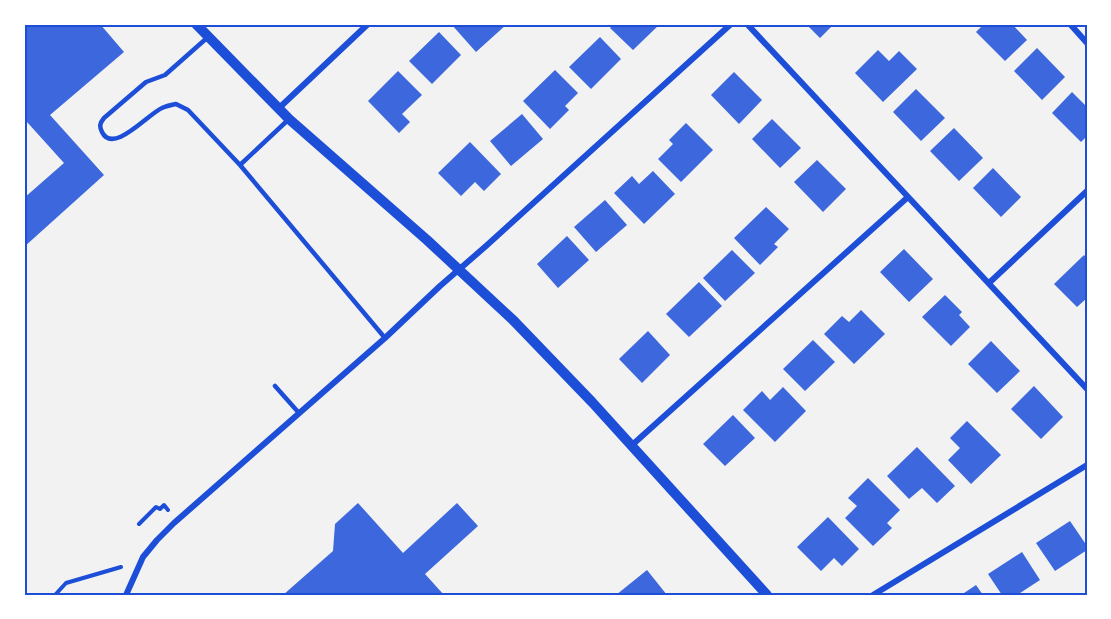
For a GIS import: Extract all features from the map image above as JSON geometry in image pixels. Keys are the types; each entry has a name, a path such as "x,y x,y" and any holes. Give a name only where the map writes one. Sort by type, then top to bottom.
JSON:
{"street":[{"path":"196,24 289,120 498,305 586,395 767,595"},
{"path":"278,109 368,24"},
{"path":"126,595 143,557 156,540 174,523 385,338 731,24"},
{"path":"747,24 1087,389"},
{"path":"1070,24 1087,43"},
{"path":"1075,30 1081,24"},
{"path":"989,284 1087,191"},
{"path":"631,446 908,197"},
{"path":"873,595 1087,465"}],"lane":[{"path":"208,37 165,75 146,82 104,118 100,127 102,134 110,139 120,138 161,108 176,104 188,110 240,165 385,338"},
{"path":"240,165 289,120"},
{"path":"275,386 299,413"}],"path":[{"path":"139,524 156,507 160,509 164,505 168,510"},
{"path":"55,595 66,583 122,567"}],"building":[{"path":"24,24 100,24 124,52 50,115 104,175 24,247 24,198 64,163 27,122 24,124"},
{"path":"453,24 507,24 476,52"},
{"path":"614,24 660,24 633,50 610,28"},
{"path":"806,24 834,24 820,38"},
{"path":"984,24 1012,24 1027,40 1005,61 976,32"},
{"path":"439,32 461,55 432,84 409,61"},
{"path":"600,37 621,59 591,89 569,67"},
{"path":"1037,48 1065,77 1042,100 1014,71"},
{"path":"878,50 889,61 899,51 917,69 883,102 855,73"},
{"path":"555,70 578,93 565,106 569,110 550,129 523,101"},
{"path":"398,71 422,95 402,114 410,122 399,133 368,101"},
{"path":"734,72 762,100 739,124 711,95"},
{"path":"916,89 945,118 921,141 893,112"},
{"path":"1072,92 1087,107 1087,136 1081,142 1052,113"},
{"path":"522,114 543,139 511,166 490,141"},
{"path":"772,119 801,148 780,168 752,139"},
{"path":"686,123 713,150 681,182 658,159 673,144 669,140"},
{"path":"954,128 983,158 959,181 930,151"},
{"path":"470,142 501,174 484,191 475,182 461,196 438,173"},
{"path":"817,160 846,189 823,212 794,182"},
{"path":"993,168 1021,197 1001,217 973,188"},
{"path":"653,171 675,194 644,224 614,193 632,176 639,184"},
{"path":"605,200 627,225 596,252 574,227"},
{"path":"766,207 789,229 774,244 778,247 760,265 734,238"},
{"path":"567,236 589,260 558,288 537,264"},
{"path":"904,249 933,279 909,302 880,272"},
{"path":"732,250 755,273 725,301 703,278"},
{"path":"1084,255 1087,259 1087,298 1077,307 1054,284"},
{"path":"699,282 722,306 689,337 666,314"},
{"path":"945,295 962,312 959,315 970,327 951,346 922,317"},
{"path":"861,310 885,334 854,364 824,334 842,316 849,322"},
{"path":"648,331 670,355 642,383 619,359"},
{"path":"813,340 835,362 805,391 783,369"},
{"path":"991,341 1020,371 997,393 968,364"},
{"path":"1034,386 1063,417 1041,439 1011,409"},
{"path":"783,387 806,411 775,442 743,410 762,391 770,400"},
{"path":"733,415 755,438 725,466 703,444"},
{"path":"967,421 1001,455 971,484 948,460 960,448 950,438"},
{"path":"917,447 955,486 937,503 922,488 909,499 887,476"},
{"path":"868,478 900,510 887,523 892,528 873,546 845,518 857,506 848,498"},
{"path":"358,503 403,553 457,503 478,526 425,574 444,595 283,595 333,551 335,524"},
{"path":"828,517 859,549 842,566 834,558 821,571 797,547"},
{"path":"1070,521 1087,546 1087,550 1055,571 1036,543"},
{"path":"1022,552 1040,580 1017,595 1002,595 988,574"},
{"path":"647,570 667,595 616,595"},
{"path":"976,585 983,595 961,595"}]}
